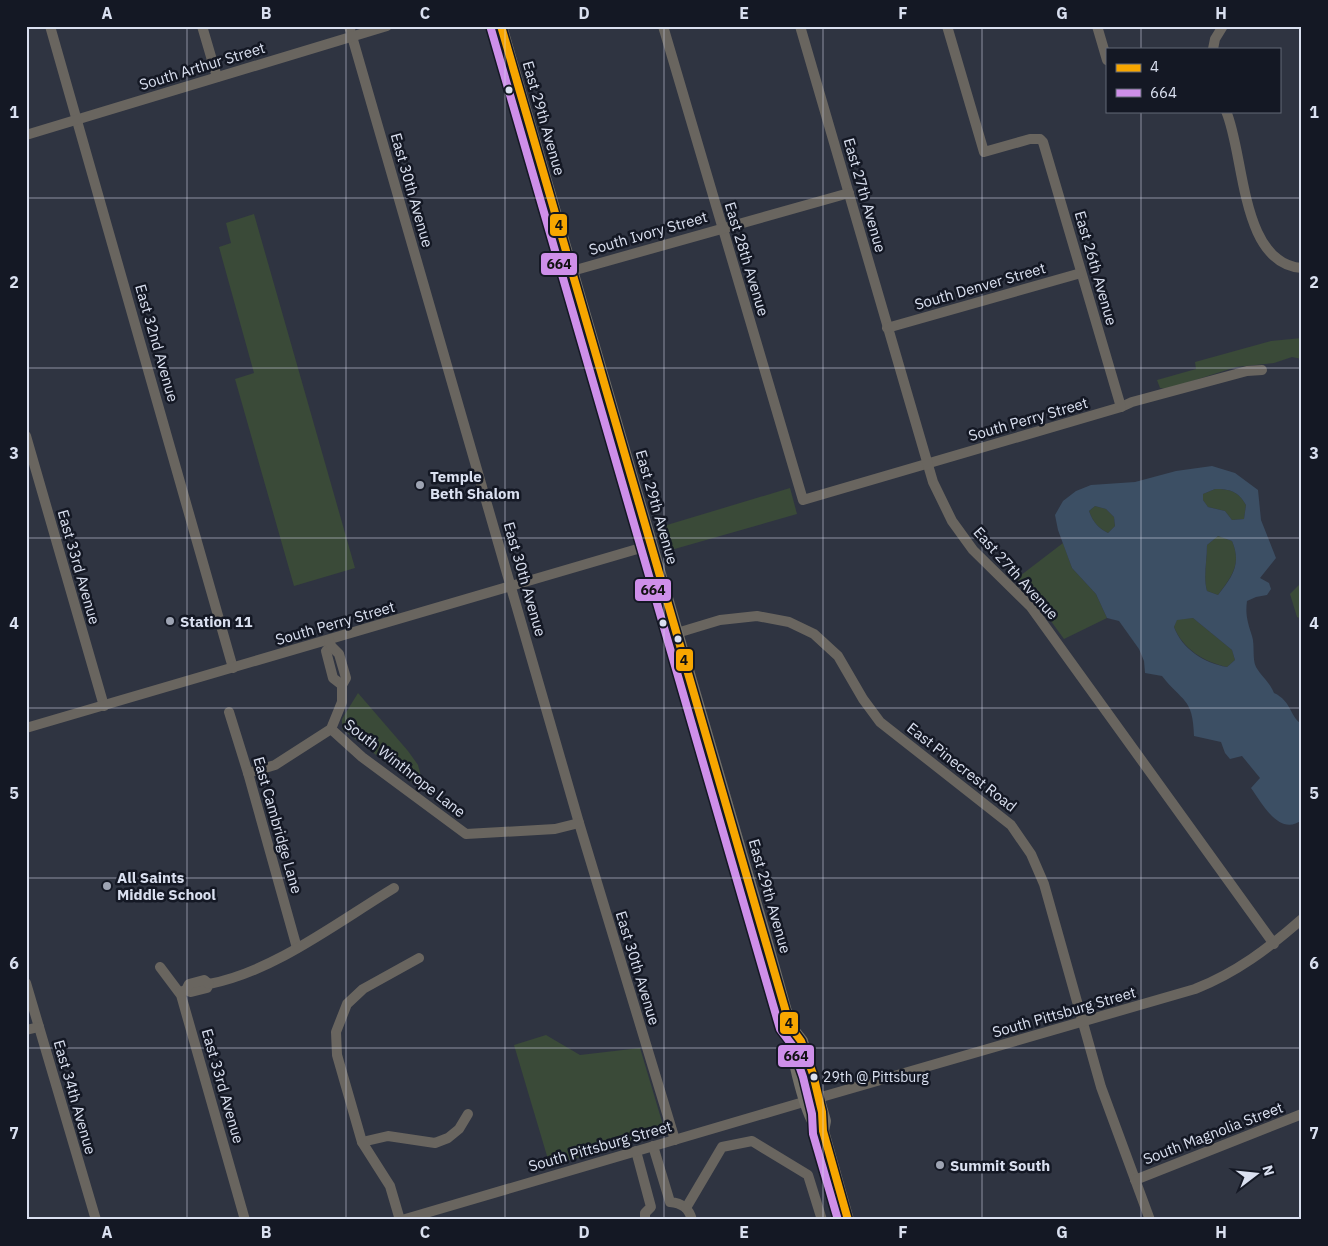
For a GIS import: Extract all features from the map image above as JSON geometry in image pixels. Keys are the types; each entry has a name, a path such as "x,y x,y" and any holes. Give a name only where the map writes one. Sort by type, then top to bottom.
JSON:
{"main road":[{"name":"East 29th Avenue","path":"501,26 790,1026 802,1041 812,1099 825,1121 823,1131 848,1220"}],"street":[{"name":"East 32nd Avenue","path":"50,26 233,668"},
{"path":"202,26 217,78"},
{"name":"South Arthur Street","path":"26,135 217,78 350,31 388,26"},
{"name":"East 28th Avenue","path":"663,26 803,500"},
{"name":"East 27th Avenue","path":"800,26 887,328 940,499 973,550 1031,607 1274,944"},
{"name":"East 26th Avenue","path":"947,26 984,152 1030,139 1040,139 1044,146 1121,407"},
{"path":"1097,26 1106,57"},
{"path":"1213,48 1215,39 1223,26"},
{"name":"East 30th Avenue","path":"350,31 579,823 675,1140"},
{"path":"1226,112 1238,146 1253,225 1269,253 1281,262 1302,268"},
{"name":"South Ivory Street","path":"572,271 849,193"},
{"name":"South Denver Street","path":"887,328 1082,273"},
{"name":"South Perry Street","path":"803,500 1121,407 1132,402 1238,373 1262,370"},
{"name":"East 33rd Avenue","path":"26,436 104,706"},
{"name":"South Perry Street","path":"26,728 233,668 330,643 511,586 651,545"},
{"name":"East Pinecrest Road","path":"677,633 720,620 757,616 789,622 814,634 838,656 863,699 880,722 1012,825 1026,847 1044,884 1104,1095 1150,1220"},
{"path":"248,773 275,765 331,729 342,702 342,685 333,678 326,651 330,643"},
{"name":"East Cambridge Lane","path":"228,712 248,773 296,948"},
{"name":"South Winthrope Lane","path":"331,729 362,757 466,834 555,829 579,823"},
{"path":"182,991 194,992 207,988 209,984 231,980 261,968 394,888"},
{"name":"South Pittsburg Street","path":"401,1220 812,1099 1082,1023 1215,981 1274,944 1302,919"},
{"path":"401,1220 390,1186 362,1142 337,1055 336,1032 347,1004 363,989 418,958"},
{"name":"East 33rd Avenue","path":"160,967 182,991 245,1220"},
{"name":"East 34th Avenue","path":"26,983 96,1220"},
{"path":"26,1030 39,1027"},
{"path":"362,1142 388,1136 435,1142 448,1138 459,1129 468,1114"},
{"name":"South Magnolia Street","path":"1135,1180 1302,1114"},
{"path":"686,1208 722,1148 752,1141 808,1175 822,1220"},
{"path":"654,1146 670,1202"},
{"path":"636,1151 651,1207"},
{"path":"645,1220 646,1214 651,1207 670,1202 677,1203 686,1208 692,1220"}],"green space":[{"path":"254,214 355,568 294,586 235,379 254,373 219,247 231,243 226,223"},
{"path":"1302,338 1302,359 1292,357 1274,363 1236,367 1167,389 1160,388 1157,380 1196,369 1195,362 1271,341"},
{"path":"790,488 797,514 664,552 657,528"},
{"path":"1215,489 1229,490 1240,497 1246,505 1244,519 1232,520 1225,511 1208,507 1203,500 1203,494"},
{"path":"1095,506 1106,509 1114,517 1115,526 1108,533 1099,527 1089,511"},
{"path":"1218,536 1232,541 1235,549 1236,563 1228,582 1218,595 1207,591 1205,575 1207,545"},
{"path":"1063,543 1072,568 1096,594 1107,618 1064,639 1037,602 1016,579"},
{"path":"1302,582 1302,619 1297,617 1290,594"},
{"path":"1193,618 1232,650 1235,660 1227,667 1202,658 1189,648 1178,635 1174,627 1177,619"},
{"path":"358,693 418,765 425,792 342,729 342,719"},
{"path":"546,1035 580,1055 640,1048 663,1125 661,1133 550,1166 514,1045"}],"water":[{"path":"1212,466 1235,473 1258,490 1261,520 1276,558 1260,578 1269,583 1271,589 1267,595 1247,601 1246,606 1256,667 1274,693 1284,700 1295,718 1302,724 1302,820 1294,824 1286,824 1279,821 1266,809 1251,788 1260,778 1242,756 1230,759 1225,753 1221,742 1194,736 1189,707 1162,676 1145,673 1144,661 1139,649 1119,621 1107,618 1096,594 1072,568 1058,530 1055,515 1063,501 1076,491 1091,485 1135,482 1176,471","holes":["1215,489 1229,490 1237,494 1246,505 1244,519 1232,520 1225,511 1208,507 1203,500 1203,494","1095,506 1106,509 1114,517 1115,526 1108,533 1104,531 1096,524 1089,511","1218,536 1232,541 1235,549 1236,563 1234,570 1218,595 1207,591 1205,575 1207,545","1193,618 1232,650 1235,660 1227,667 1210,662 1195,654 1182,642 1178,635 1174,627 1177,620"]}],"transit line":[{"name":"4","path":"501,26 790,1026 801,1041 813,1074 822,1112 823,1131 848,1220"},
{"name":"664","path":"491,29 780,1029 792,1045 803,1077 812,1114 813,1134 838,1220"}],"place":[{"name":"Temple Beth Shalom","path":"420,485"},
{"name":"Station 11","path":"170,621"},
{"name":"All Saints Middle School","path":"107,886"},
{"name":"29th @ Pittsburg","path":"814,1077"},
{"name":"Summit South","path":"940,1165"}]}
